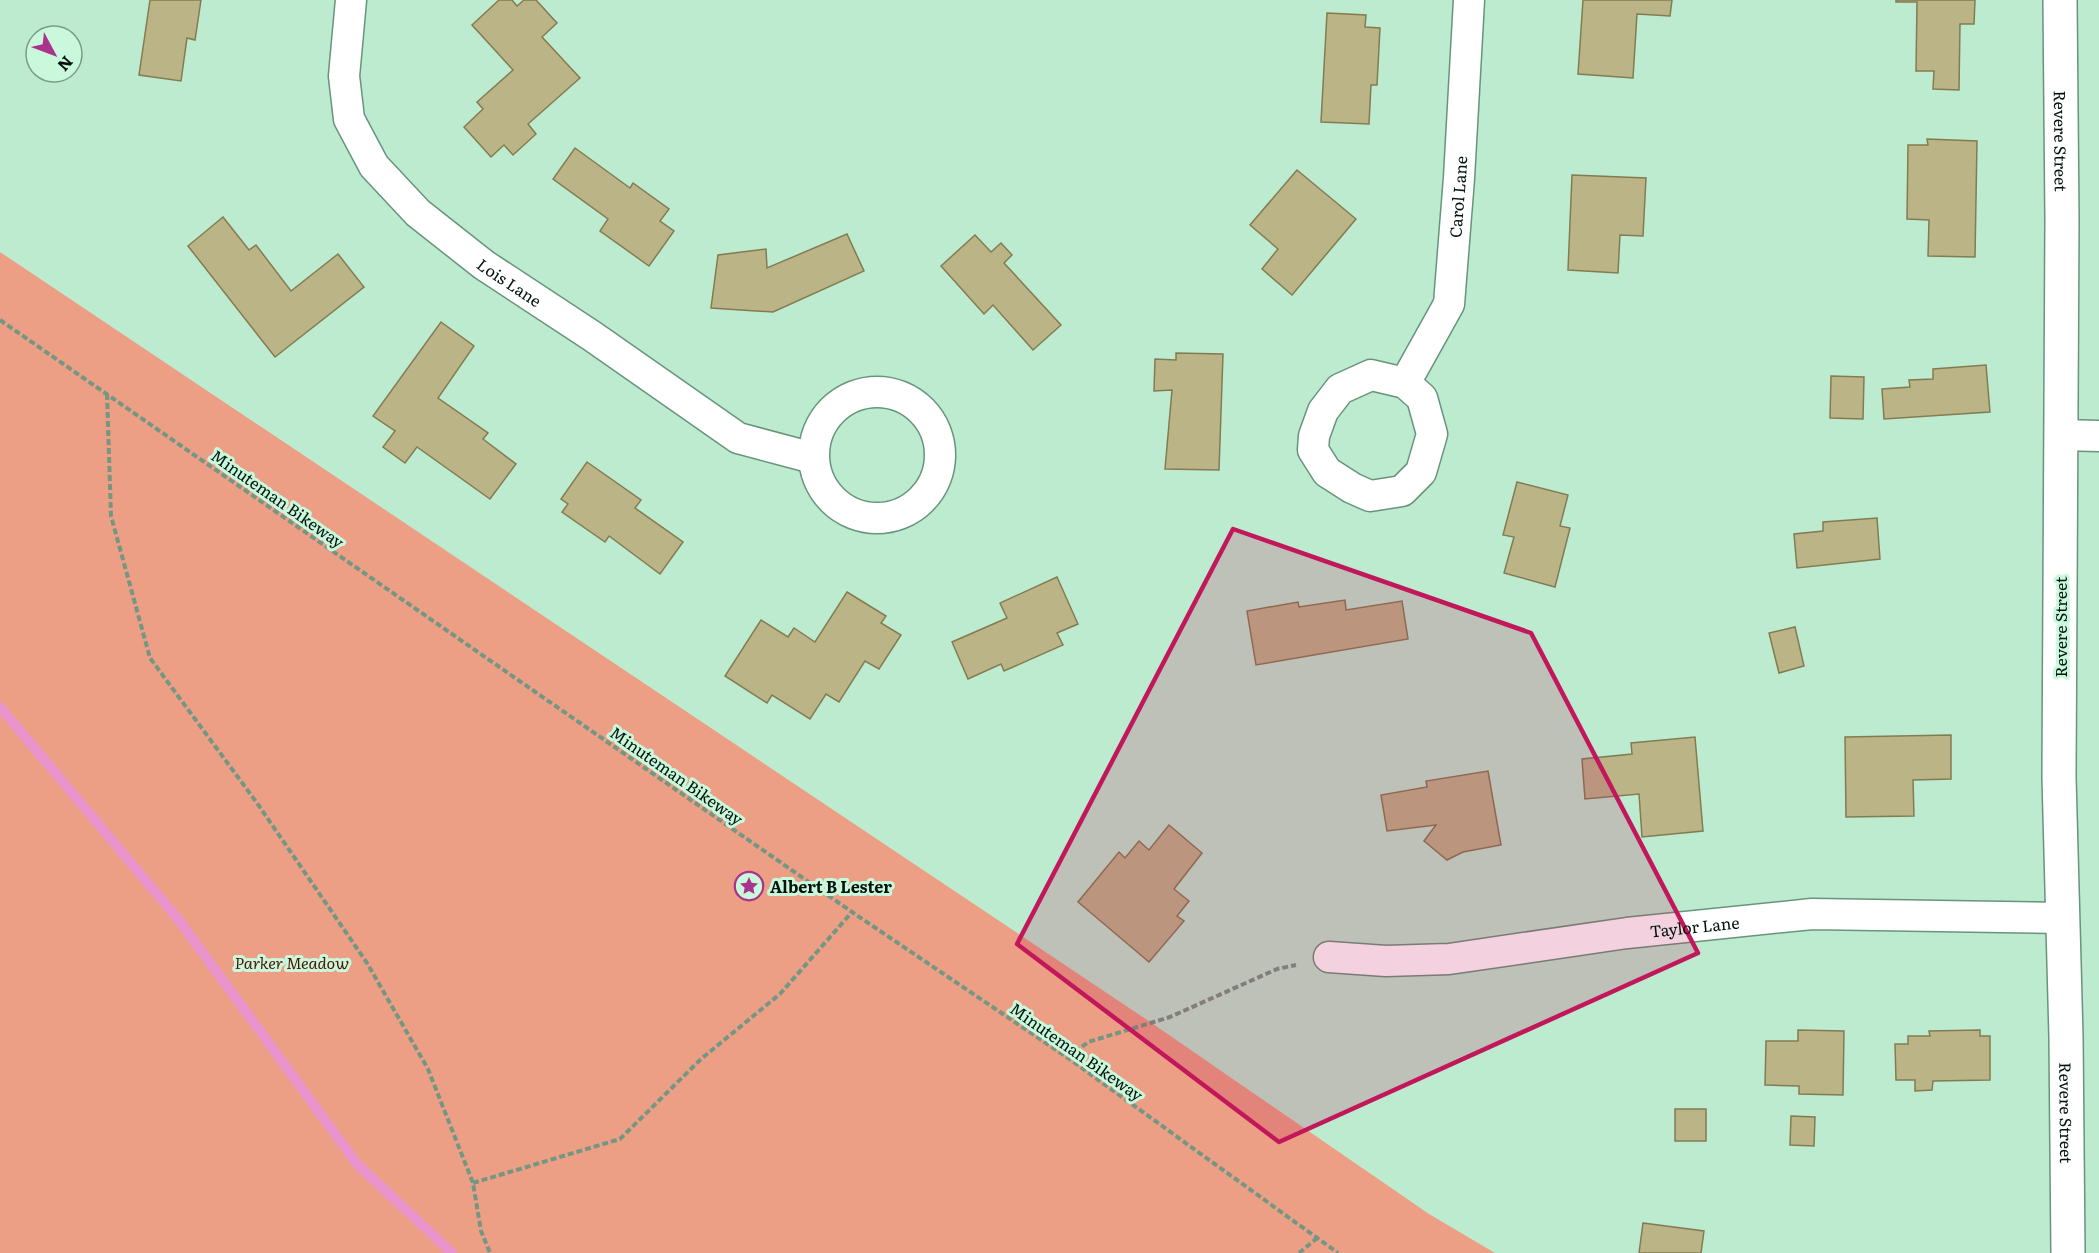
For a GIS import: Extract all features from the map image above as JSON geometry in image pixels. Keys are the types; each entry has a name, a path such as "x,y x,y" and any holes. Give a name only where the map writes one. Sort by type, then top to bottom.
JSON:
{"street":[{"name":"Lois Lane","path":"351,0 344,76 350,119 374,166 418,213 484,265 738,438 813,458"},
{"name":"Carol Lane","path":"1405,383 1449,304 1469,0"},
{"name":"Revere Street","path":"2060,0 2062,220 2059,777 2068,1253"},
{"path":"868,391 887,392 905,397 921,408 932,423 939,440 940,459 937,476 929,491 917,504 903,513 887,518 866,518 847,511 830,498 821,487 813,458 815,439 822,422 834,408 849,397 868,391"},
{"path":"2060,435 2099,436"},
{"name":"Taylor Lane","path":"1329,957 1386,961 1449,959 1627,933 1812,914 2062,918"}],"path":[{"name":"Minuteman Bikeway","path":"0,320 852,912 1068,1058 1338,1253"},
{"path":"107,393 111,516 150,658 257,802 368,963 428,1069 473,1183 481,1231 490,1253"},
{"path":"473,1183 620,1139 701,1059 780,994 852,912"},
{"path":"1068,1058 1088,1042 1170,1017 1277,969 1329,957"},
{"path":"1299,1253 1316,1239"}],"highlighted area":[{"path":"1233,529 1531,633 1698,953 1279,1142 1017,944"}],"green space":[{"name":"Parker Meadow","path":"0,252 1156,1026 1429,1214 1495,1253 0,1253"}],"building":[{"path":"150,0 201,0 195,40 187,38 181,81 139,75"},
{"path":"499,0 512,0 517,6 524,0 536,0 557,23 542,37 580,78 528,124 536,134 513,155 504,145 491,157 464,127 483,109 477,102 513,70 472,25"},
{"path":"1583,0 1672,0 1670,16 1637,14 1633,78 1578,74"},
{"path":"1896,0 1975,0 1974,24 1960,24 1959,90 1933,89 1934,71 1916,71 1917,2 1896,2"},
{"path":"1327,13 1366,15 1365,27 1380,28 1377,85 1371,85 1369,124 1321,122"},
{"path":"1927,139 1977,141 1975,257 1928,256 1929,220 1907,219 1908,145 1928,145"},
{"path":"575,148 630,188 633,183 669,209 660,221 674,231 649,266 600,231 608,219 553,179"},
{"path":"1297,170 1356,219 1292,295 1262,269 1278,249 1250,225"},
{"path":"1572,175 1646,178 1643,236 1620,235 1618,273 1568,270"},
{"path":"223,217 249,250 256,245 291,291 338,254 364,287 275,357 188,246"},
{"path":"847,234 864,271 773,312 711,308 718,255 766,249 767,268"},
{"path":"975,235 991,252 1001,243 1012,255 1004,263 1061,325 1033,350 993,305 984,314 941,266"},
{"path":"441,322 474,346 438,398 488,433 483,439 516,464 490,499 417,447 405,463 383,447 395,431 373,416"},
{"path":"1176,353 1223,354 1219,470 1165,469 1172,390 1154,391 1155,359 1176,360"},
{"path":"1986,365 1990,412 1884,419 1882,389 1910,387 1909,380 1933,379 1933,369"},
{"path":"1831,376 1864,377 1863,419 1830,418"},
{"path":"587,462 641,500 635,508 683,542 660,574 609,536 605,542 562,512 568,504 561,499"},
{"path":"1517,482 1568,495 1560,526 1570,528 1555,587 1504,573 1514,537 1503,535"},
{"path":"1877,518 1880,559 1797,568 1794,534 1823,531 1823,522"},
{"path":"1057,577 1078,624 1057,633 1063,645 1004,671 1001,664 968,679 952,642 1007,618 1000,603"},
{"path":"847,592 886,616 881,623 901,635 879,669 865,661 839,702 826,694 810,719 772,695 767,703 725,676 761,620 788,637 794,628 815,642"},
{"path":"1345,600 1346,610 1402,601 1408,639 1256,665 1247,611 1298,602 1299,607"},
{"path":"1795,627 1804,666 1779,673 1769,633"},
{"path":"1951,735 1951,779 1913,780 1914,816 1846,817 1845,737"},
{"path":"1695,737 1703,831 1642,837 1639,794 1585,799 1582,759 1632,754 1631,743"},
{"path":"1488,771 1501,845 1463,852 1447,860 1424,841 1436,825 1387,831 1381,795 1427,787 1426,781"},
{"path":"1169,825 1202,853 1174,889 1189,901 1177,916 1184,921 1149,962 1078,902 1119,852 1125,858 1139,841 1149,850"},
{"path":"1798,1030 1844,1031 1843,1095 1799,1094 1799,1086 1765,1085 1766,1041 1798,1041"},
{"path":"1980,1030 1980,1036 1990,1036 1990,1080 1933,1081 1932,1090 1915,1091 1915,1080 1896,1080 1895,1044 1908,1044 1908,1036 1930,1036 1929,1031"},
{"path":"1675,1109 1706,1109 1706,1141 1675,1141"},
{"path":"1791,1116 1815,1117 1814,1146 1790,1145"},
{"path":"1643,1223 1704,1231 1701,1253 1639,1253"}],"waterway":[{"path":"0,707 178,919 357,1164 452,1253"}],"place":[{"name":"Albert B Lester","path":"749,886"}]}
